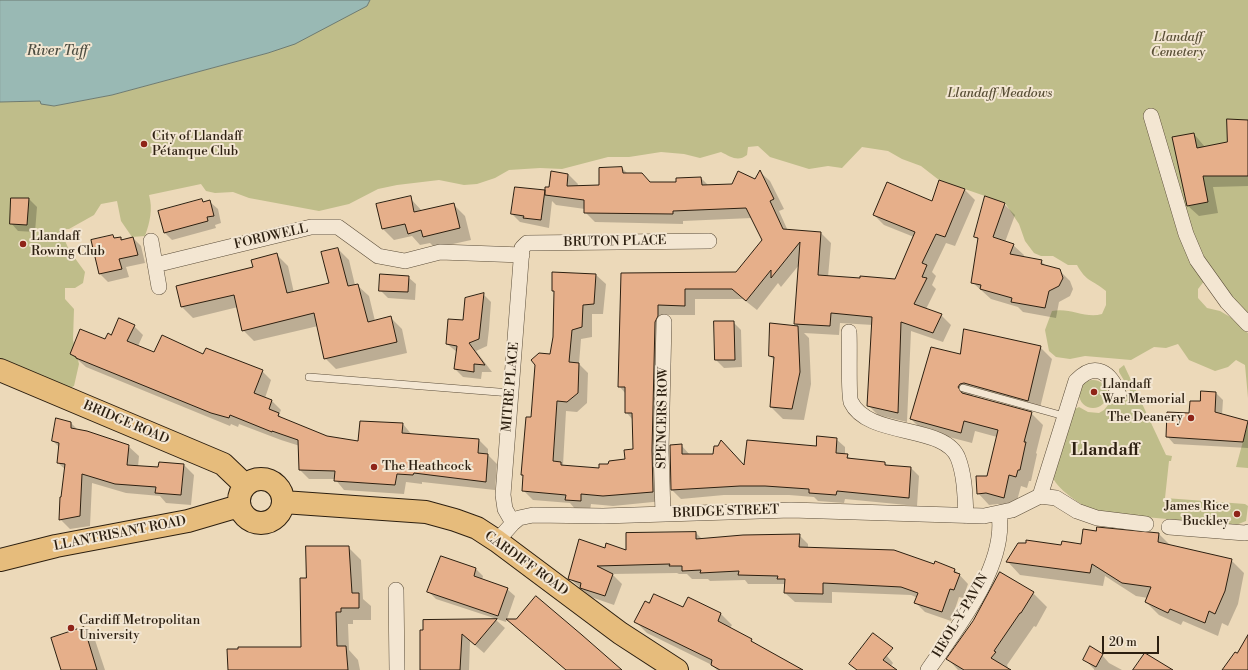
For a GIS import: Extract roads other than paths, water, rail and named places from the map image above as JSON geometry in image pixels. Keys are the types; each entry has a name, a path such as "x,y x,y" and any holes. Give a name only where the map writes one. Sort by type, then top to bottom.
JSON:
{"main road":[{"name":"BRIDGE ROAD","path":"0,370 223,464 245,485"},
{"path":"258,479 272,482 281,492 283,502 279,513 274,518 261,523 247,518 239,506 239,498 245,485 258,479"},
{"name":"CARDIFF ROAD","path":"283,502 426,512 477,528 497,541 620,633 678,670"},
{"name":"LLANTRISANT ROAD","path":"0,560 56,546 188,521 239,506"}],"street":[{"path":"1151,116 1186,234 1197,260 1227,302 1248,324"},
{"name":"FORDWELL","path":"155,265 311,227 338,228 378,256 406,261 440,252 522,251"},
{"path":"151,241 159,287"},
{"name":"BRUTON PLACE","path":"522,251 527,243 709,241"},
{"name":"MITRE PLACE","path":"513,523 505,509 502,495 522,251"},
{"name":"SPENCERS ROW","path":"663,514 661,450 664,322"},
{"path":"850,332 851,402 864,418 945,442 958,457 964,488 966,516"},
{"path":"1119,395 1114,382 1105,373 1098,370 1089,372 1076,381 1040,496 1056,498 1077,511 1096,518 1146,524"},
{"name":"BRIDGE STREET","path":"497,541 519,518 533,515 573,517 791,510 966,516 999,514 1012,510 1040,496"},
{"name":"HEOL-Y-PAVIN","path":"928,670 983,583 999,540 999,514"},
{"path":"1169,527 1248,532"},
{"path":"396,590 397,670"}],"lane":[{"path":"309,378 511,393"},
{"path":"964,388 1064,416"}],"water":[{"name":"River Taff","path":"0,0 370,0 367,6 295,44 268,53 112,95 54,106 41,104 40,101 0,102"}],"place":[{"name":"City of Llandaff Pétanque Club","path":"144,144"},
{"name":"Llandaff Rowing Club","path":"23,244"},
{"name":"Llandaff War Memorial","path":"1094,392"},
{"name":"The Deanery","path":"1191,418"},
{"name":"The Heathcock","path":"374,467"},
{"name":"James Rice Buckley","path":"1237,514"},
{"name":"Cardiff Metropolitan University","path":"71,628"}],"district":[{"name":"Llandaff","path":"1105,451"}],"park label":[{"name":"Llandaff Cemetery","path":"1178,46"},
{"name":"Llandaff Meadows","path":"1000,94"}]}
